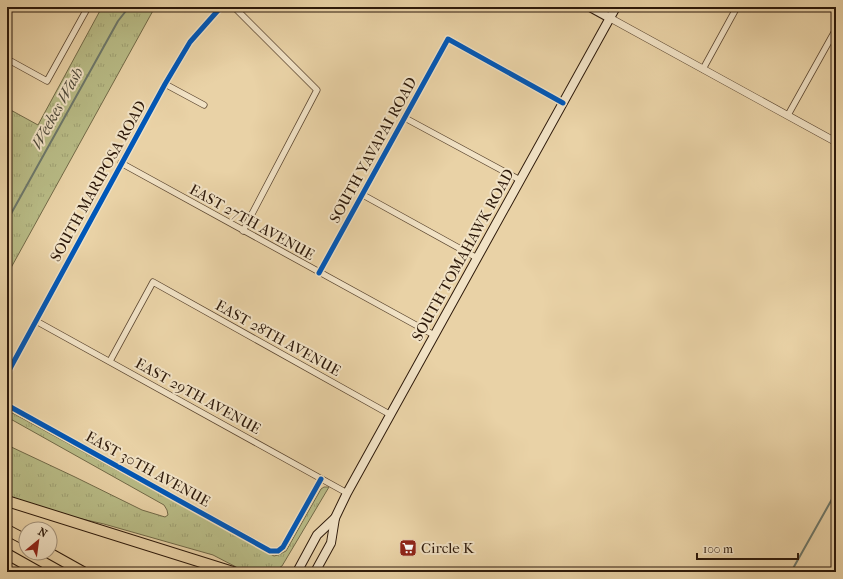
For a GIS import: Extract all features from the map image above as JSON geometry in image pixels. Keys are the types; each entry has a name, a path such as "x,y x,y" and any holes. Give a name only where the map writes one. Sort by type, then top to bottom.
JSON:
{"highway":[{"path":"7,501 233,572"},
{"path":"7,530 18,536"},
{"path":"7,554 39,572"},
{"path":"58,558 84,572"}],"main road":[{"path":"590,7 610,18"},
{"name":"SOUTH TOMAHAWK ROAD","path":"297,572 317,536 335,518 434,335 616,7"},
{"name":"SOUTH TOMAHAWK ROAD","path":"315,572 331,542 335,518"}],"street":[{"path":"7,59 47,81 88,7"},
{"name":"SOUTH MARIPOSA ROAD","path":"7,374 165,84 190,42 221,7"},
{"path":"234,7 318,90 243,231"},
{"path":"703,69 737,7"},
{"path":"610,18 836,142"},
{"path":"788,115 836,29"},
{"name":"SOUTH YAVAPAI ROAD","path":"319,273 448,39 563,104"},
{"path":"165,84 204,105"},
{"path":"405,118 520,180"},
{"name":"EAST 27TH AVENUE","path":"122,163 319,273 434,335"},
{"path":"363,195 477,258"},
{"name":"EAST 28TH AVENUE","path":"110,361 153,282 391,415"},
{"name":"EAST 29TH AVENUE","path":"36,321 348,493"},
{"name":"EAST 30TH AVENUE","path":"7,405 270,551 278,551 283,547 321,479"}],"green space":[{"path":"102,7 155,7 7,275 7,108 38,125"},
{"path":"7,410 274,556 286,551 321,489 324,487 329,487 282,566 272,572 253,572 240,569 213,555 104,524 64,515 7,496 7,445 142,510 165,517 168,515 164,505 7,417"}],"waterway":[{"name":"Weekes Wash","path":"7,221 118,21 129,7"},
{"path":"791,572 836,492"}],"cycle path":[{"path":"7,374 165,84 190,42 221,7"},
{"path":"319,273 448,39 563,103"},
{"path":"7,405 270,551 278,551 283,547 321,479"}],"place":[{"name":"Circle K","path":"408,548"}]}
